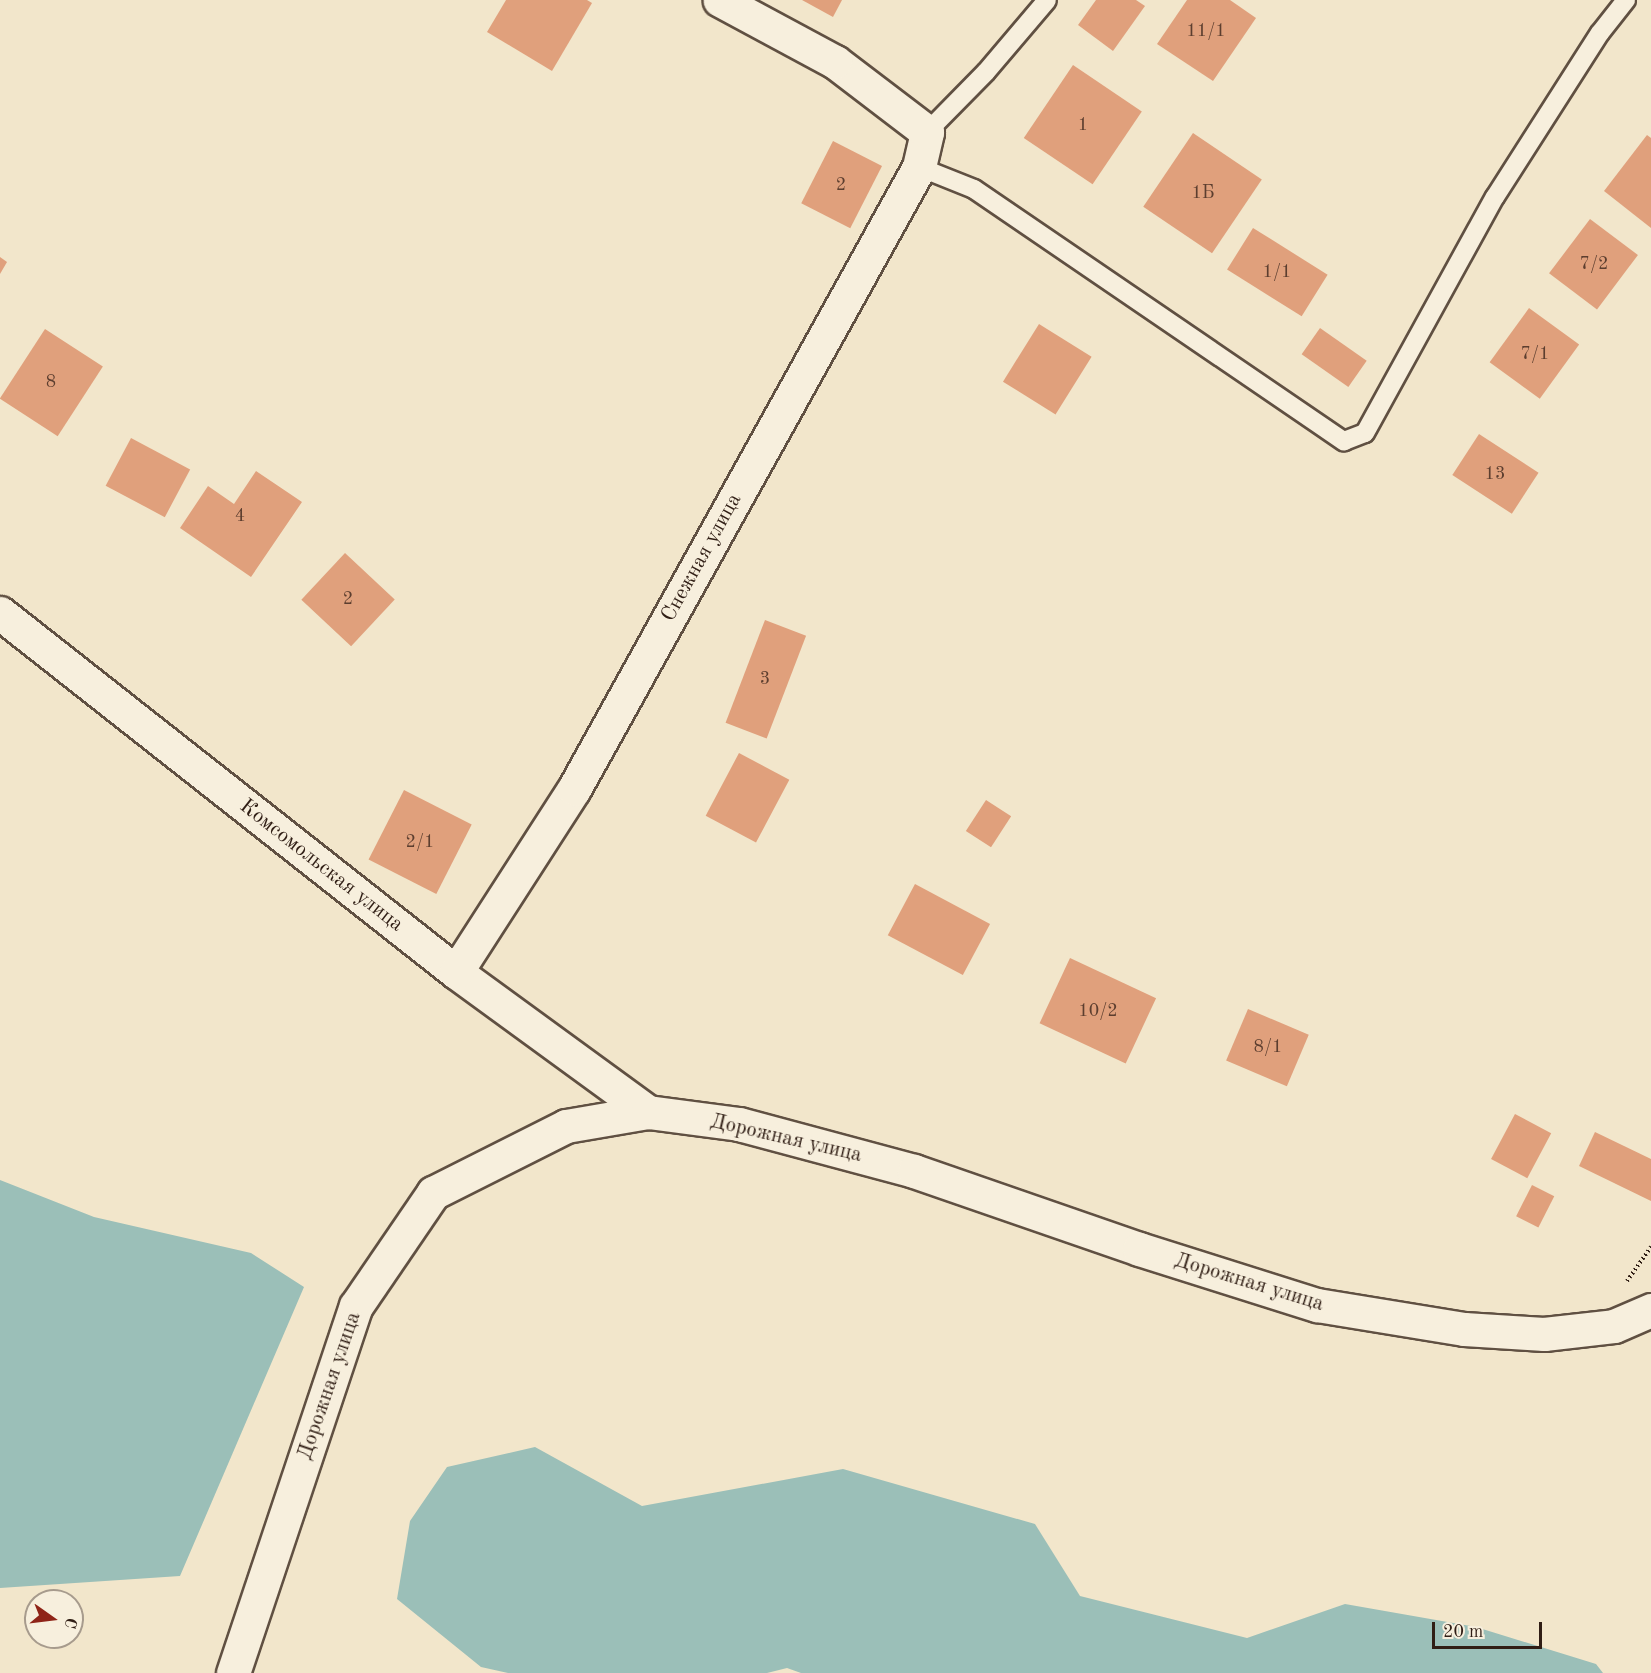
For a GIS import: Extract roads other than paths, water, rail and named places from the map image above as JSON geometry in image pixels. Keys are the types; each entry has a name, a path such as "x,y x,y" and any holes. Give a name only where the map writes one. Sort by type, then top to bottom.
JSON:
{"street":[{"path":"720,0 835,62 927,132"},
{"name":"Снежная улица","path":"456,972 574,789 919,167 927,132"},
{"name":"Комсомольская улица","path":"0,613 456,972 648,1112"},
{"name":"Дорожная улица","path":"233,1673 356,1306 433,1193 566,1126 648,1112 739,1124 914,1171 1139,1249 1317,1305 1464,1329 1544,1334 1614,1326 1651,1310"}],"lane":[{"path":"927,132 986,72 1047,0"},
{"path":"919,167 974,189 1344,441 1365,433 1495,197 1599,33 1626,0"}],"water":[{"path":"0,1180 94,1217 251,1253 304,1287 180,1576 0,1588"},
{"path":"535,1447 642,1506 843,1469 1035,1524 1080,1596 1247,1638 1345,1604 1476,1627 1596,1664 1603,1673 801,1673 787,1668 767,1673 508,1673 481,1667 397,1599 410,1521 447,1467"}]}
